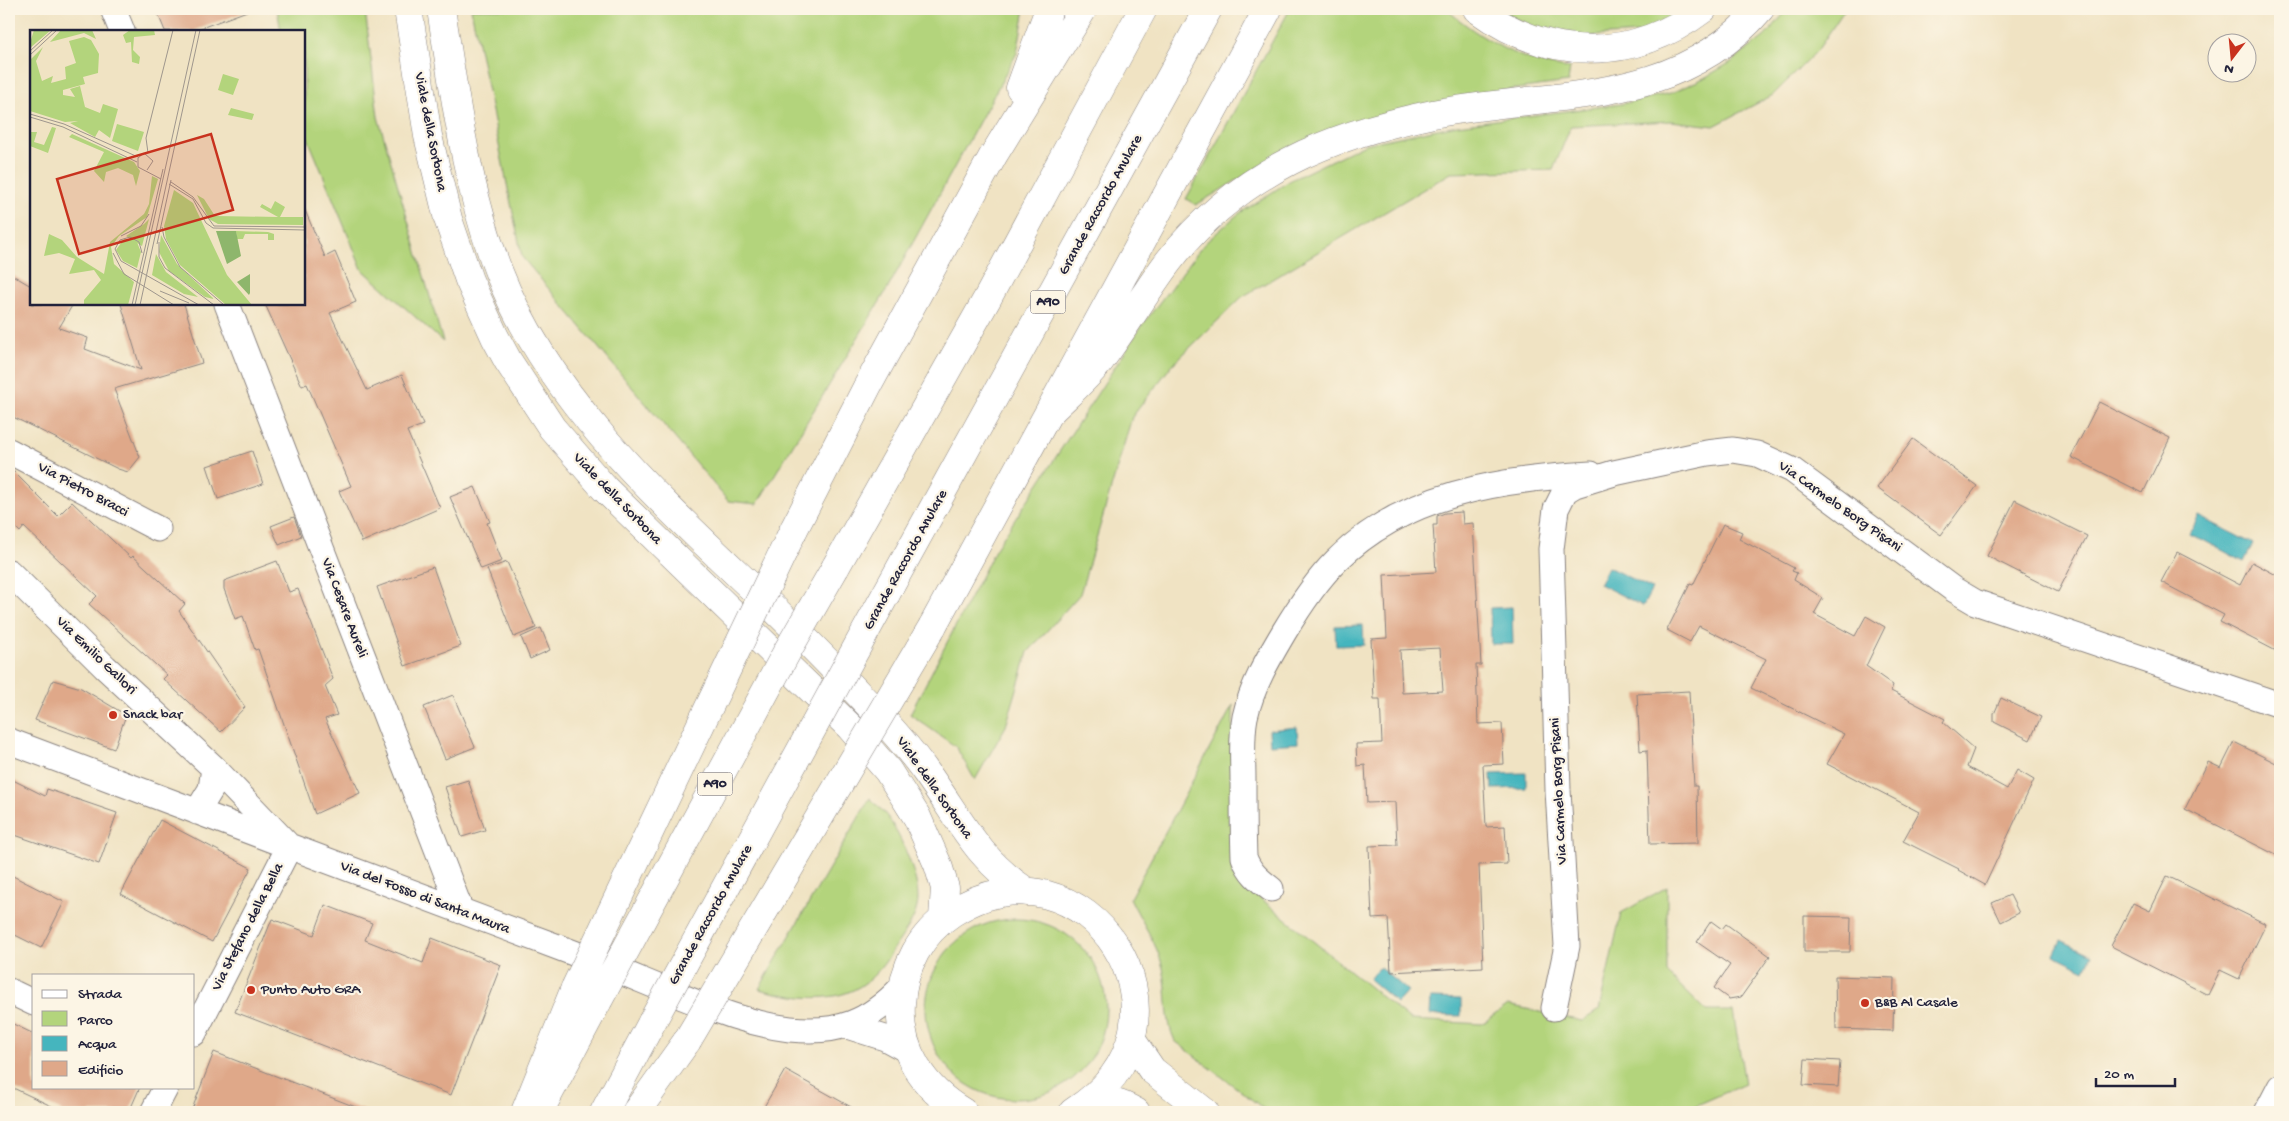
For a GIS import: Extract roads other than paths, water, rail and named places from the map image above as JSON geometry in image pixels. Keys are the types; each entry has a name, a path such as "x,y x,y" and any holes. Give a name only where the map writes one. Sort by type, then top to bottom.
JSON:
{"main road":[{"name":"Viale della Sorbona","path":"408,9 428,136 448,219 472,287 494,337 508,361 552,428 605,489 850,727 888,771 917,817 938,865 945,888 943,918"},
{"name":"Viale della Sorbona","path":"441,9 458,122 483,227 512,301 558,379 581,411 625,463 824,657 895,733 925,771 975,845 1004,875 1027,892"},
{"path":"993,156 1040,36 1048,9"},
{"path":"525,1112 587,994 793,531 867,387 993,156 1083,9"},
{"name":"A90","path":"539,1112 587,994 835,568 987,298 1143,9"},
{"name":"Grande Raccordo Anulare","path":"604,1112 1208,9"},
{"path":"636,1112 687,1041 932,627 1268,9"},
{"path":"1476,9 1516,33 1532,39 1565,48 1591,50 1618,47 1645,39 1674,27 1703,9"},
{"path":"1049,413 1084,380 1099,362 1169,261 1195,231 1238,193 1291,160 1365,131 1433,114 1602,92 1659,78 1714,50 1738,31 1760,9"},
{"path":"952,1109 922,1076 907,1050 900,1019 902,987 914,953 924,938 943,918 968,902 1007,892 1027,892 1054,898 1080,910 1095,920 1119,949 1132,984 1135,1002 1132,1039 1116,1073 1082,1106"},
{"path":"1132,1039 1156,1074 1205,1112"},
{"path":"1082,1106 1108,1100 1121,1103 1136,1112"}],"street":[{"path":"113,9 122,30"},
{"name":"Via Cesare Aureli","path":"227,305 461,911"},
{"name":"Via Pietro Bracci","path":"9,451 158,529"},
{"name":"Via Carmelo Borg Pisani","path":"1554,1008 1567,946 1558,790 1551,596 1552,530 1556,509 1565,491 1575,485 1614,473 1723,451 1740,451 1766,457 1792,470 1969,599 2280,705"},
{"path":"1271,889 1253,874 1247,866 1244,857 1243,739 1245,719 1254,689 1278,642 1304,600 1327,571 1348,550 1382,526 1398,516 1436,499 1471,490 1535,478 1614,473"},
{"name":"Via Emilio Gallori","path":"9,572 105,667 214,768 289,847"},
{"name":"Via del Fosso di Santa Maura","path":"9,741 564,950 729,1016 790,1029 822,1030 847,1026 882,1006 902,987"},
{"path":"197,812 211,789 214,768"},
{"name":"Via Stefano della Bella","path":"195,1031 289,847"},
{"path":"9,991 32,1002"},
{"name":"Via del Fosso di Santa Maura","path":"847,1026 885,1038 907,1050"},
{"path":"2267,1112 2280,1087"},
{"path":"153,1112 165,1088"}],"water":[{"path":"2199,516 2253,544 2244,562 2190,533"},
{"path":"1608,567 1652,589 1643,606 1599,584"},
{"path":"1512,607 1513,644 1491,644 1490,608"},
{"path":"1363,625 1364,645 1336,646 1335,626"},
{"path":"1297,727 1298,743 1270,745 1269,730"},
{"path":"1526,773 1526,788 1492,789 1491,774"},
{"path":"2061,940 2092,955 2085,970 2054,955"},
{"path":"1380,967 1408,991 1397,1003 1369,979"},
{"path":"1430,998 1461,999 1461,1016 1429,1015"}],"place":[{"name":"Snack bar","path":"113,715"},
{"name":"Punto Auto GRA","path":"251,990"},
{"name":"B&B Al Casale","path":"1865,1003"}]}
